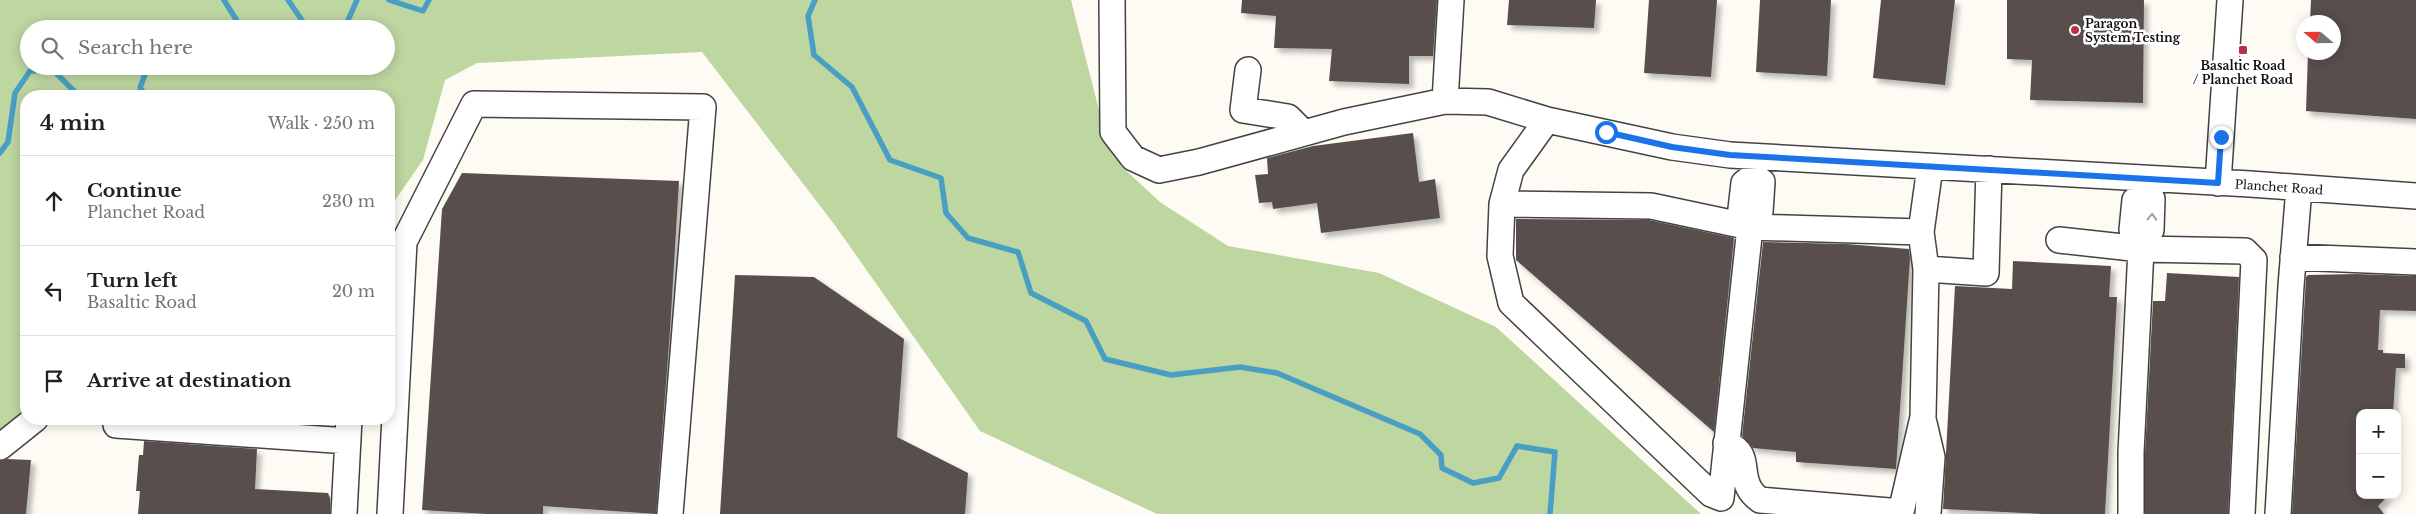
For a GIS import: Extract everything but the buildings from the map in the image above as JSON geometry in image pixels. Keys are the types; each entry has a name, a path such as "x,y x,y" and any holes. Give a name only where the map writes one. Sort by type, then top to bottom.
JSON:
{"street":[{"name":"Planchet Road","path":"1112,0 1113,132 1133,158 1160,170 1198,162 1344,122 1445,101 1488,102 1547,120 1755,166 1930,167 1989,170 2145,186 2218,183 2416,196"},
{"path":"1445,101 1451,0"},
{"path":"2218,183 2230,0"},
{"path":"1248,70 1243,110 1288,117 1304,133"},
{"path":"395,417 404,242 474,104 702,107 670,514"},
{"path":"1547,120 1511,170 1502,204 1500,256 1511,303 1711,494 1721,498 1751,222 1741,209 1744,183 1755,166"},
{"path":"1726,443 1737,448 1743,459 1748,488 1760,500 1901,512 1922,417 1926,269 1921,232 1930,167"},
{"path":"1926,269 1986,273 1989,170"},
{"path":"2130,514 2140,245 2151,230 2152,199 2145,186"},
{"path":"2278,514 2293,257 2299,188"},
{"path":"1502,204 1651,206 1751,222 1921,232"},
{"path":"2059,240 2245,251 2254,260 2242,514"},
{"path":"2293,257 2416,262"},
{"path":"2113,514 2123,431 2134,396"},
{"path":"1922,417 1932,457 1928,514"},
{"path":"0,447 28,425"},
{"path":"116,425 349,430 344,514"},
{"path":"390,514 395,425"}],"green space":[{"path":"0,0 1071,0 1102,122 1121,166 1160,202 1228,246 1379,273 1496,327 1701,514 1157,514 980,431 834,224 702,52 477,63 445,80 423,160 395,200 395,90 20,90 20,415 0,433"}],"waterway":[{"path":"224,0 236,20"},
{"path":"288,0 302,20"},
{"path":"348,20 357,0"},
{"path":"389,0 423,11 429,0"},
{"path":"815,0 808,16 814,55 852,87 890,160 941,178 946,213 968,238 1018,252 1031,293 1086,321 1105,359 1171,375 1240,367 1277,373 1420,434 1441,455 1442,468 1473,483 1499,478 1517,446 1555,452 1550,514"},
{"path":"0,153 8,142 15,93 27,75"},
{"path":"58,75 73,90"},
{"path":"142,90 140,88 145,75"}],"place":[{"name":"Paragon System Testing","path":"2075,30"},
{"name":"Basaltic Road / Planchet Road","path":"2243,50"}],"route":[{"path":"1606,132 1697,152 1730,155 2218,183 2221,137"}]}
